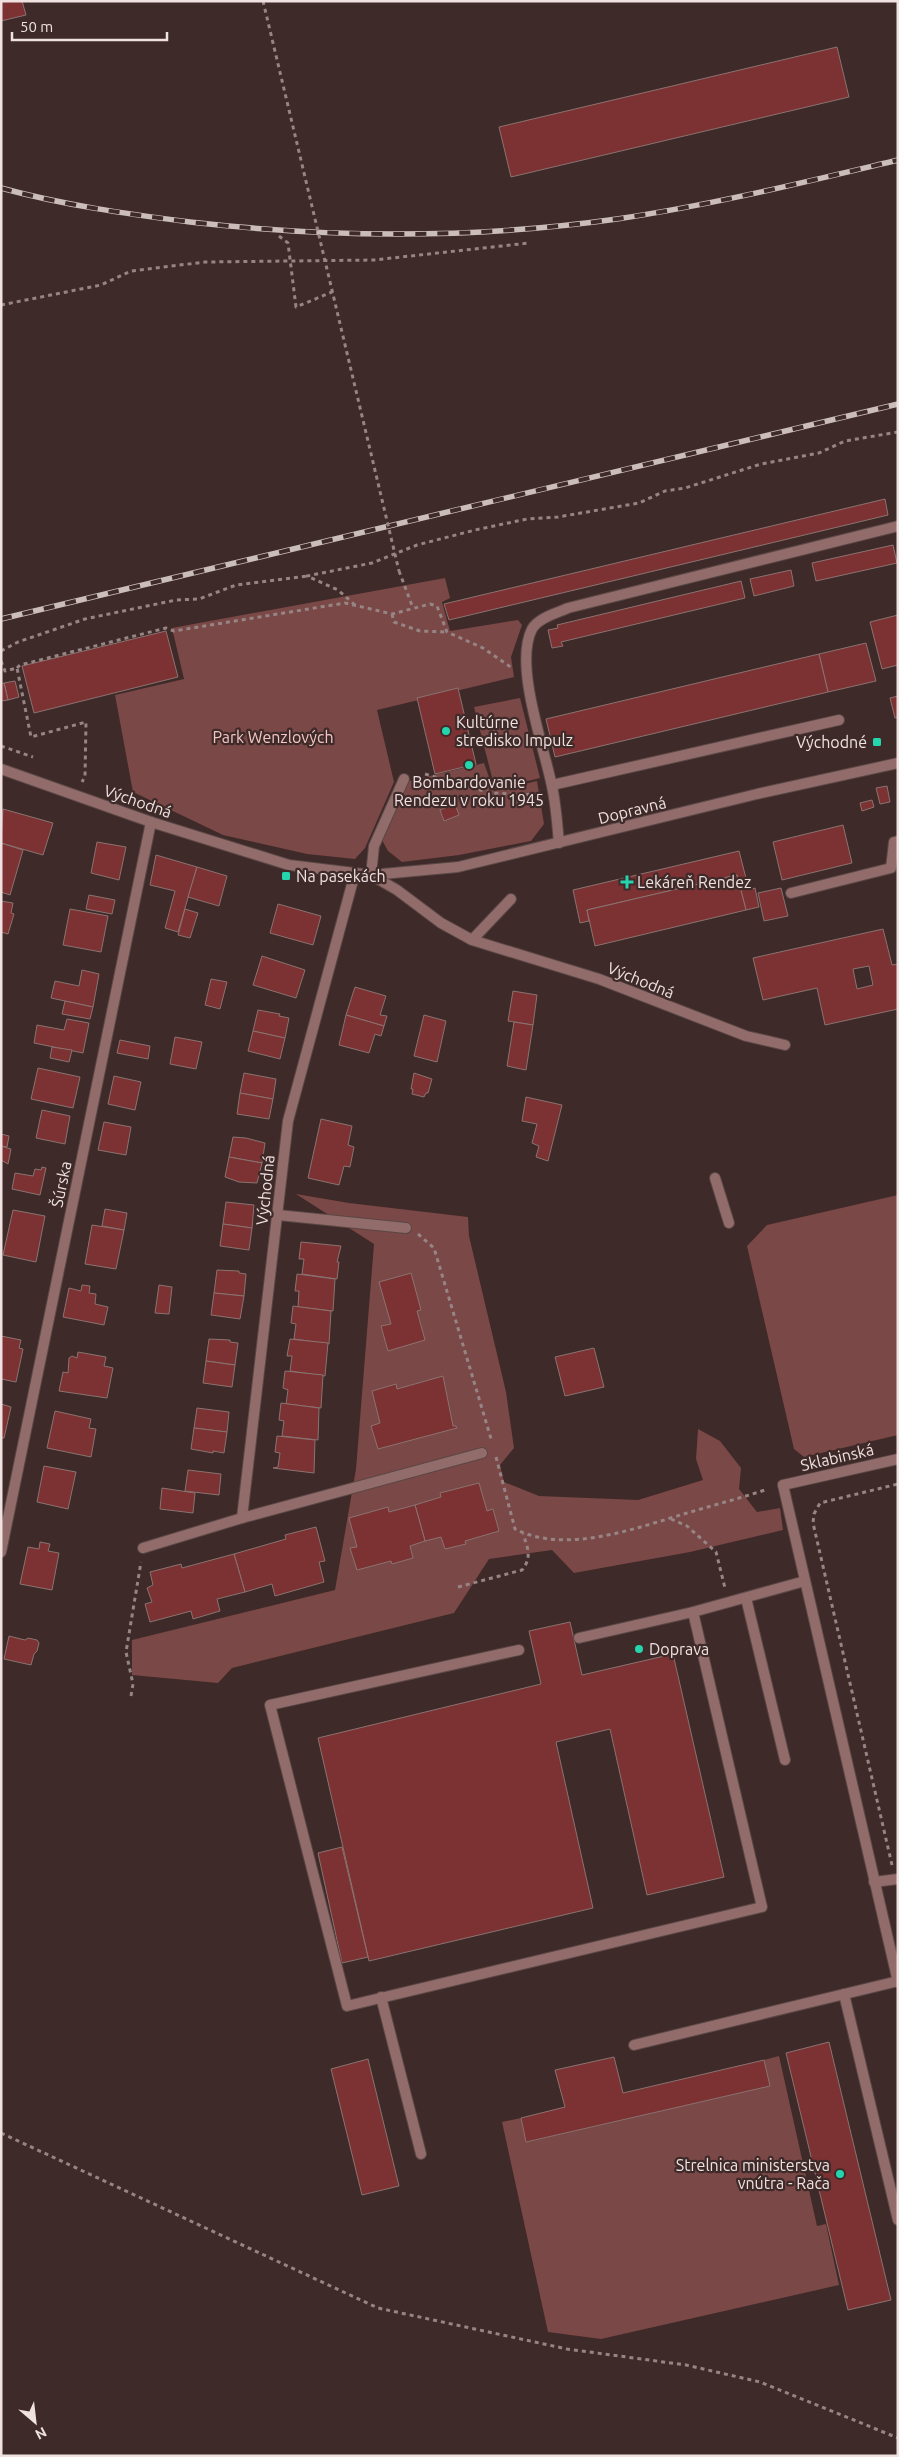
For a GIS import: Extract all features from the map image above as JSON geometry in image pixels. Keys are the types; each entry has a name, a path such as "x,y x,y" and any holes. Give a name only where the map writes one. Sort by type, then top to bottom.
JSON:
{"street":[{"path":"558,843 552,785 525,668 525,648 533,627 550,615 568,608 898,526"},
{"path":"552,785 839,720"},
{"name":"Dopravná","path":"371,875 458,867 758,794 898,763"},
{"name":"Východná","path":"1,769 151,822 289,865 371,875 397,890 441,923 472,940 599,979 746,1036 785,1045"},
{"path":"371,875 374,846 404,779"},
{"name":"Šúrska","path":"1,1552 151,822"},
{"path":"791,893 892,868 894,842 898,841"},
{"name":"Východná","path":"242,1518 288,1121 355,873"},
{"path":"472,940 510,899"},
{"path":"714,1178 729,1223"},
{"path":"278,1215 406,1228"},
{"path":"143,1548 242,1518 482,1453"},
{"name":"Sklabinská","path":"783,1485 898,1459"},
{"path":"634,2045 898,1981 783,1485"},
{"path":"579,1638 693,1612 805,1581"},
{"path":"746,1598 784,1760"},
{"path":"520,1650 270,1705 347,2006 762,1906 693,1612"},
{"path":"874,1882 896,1879"},
{"path":"844,1994 898,2220"},
{"path":"381,1997 421,2154"}],"path":[{"path":"263,1 399,571 413,608"},
{"path":"279,236 288,243 296,307 332,292"},
{"path":"1,305 101,285 131,271 205,262 374,260 529,243"},
{"path":"1,651 18,642 85,619 176,600 199,599 236,585 307,576 372,563 417,545 474,530 527,519 639,503 665,491 685,488 761,464 819,453 846,442 898,432"},
{"path":"307,576 338,590 355,605"},
{"path":"1,661 5,671 17,668 20,665 166,628 174,631 345,603 392,614 430,604 437,606 447,632"},
{"path":"392,614 394,622 420,631 447,632 483,648 514,668 525,668"},
{"path":"17,668 31,737 86,722 85,776 74,795"},
{"path":"1,746 33,757"},
{"path":"425,774 491,793 553,796"},
{"path":"406,1228 424,1237 434,1248 494,1450 515,1529 548,1540 581,1538 626,1531 783,1485"},
{"path":"896,1879 814,1522 814,1514 820,1503 898,1484"},
{"path":"670,1519 687,1526 716,1552 728,1602"},
{"path":"458,1587 522,1570 528,1562 528,1549 523,1533"},
{"path":"131,1696 133,1684 126,1652 143,1548"},
{"path":"1,2133 378,2308 567,2349 686,2365 760,2382 898,2438"}],"green space":[{"name":"Park Wenzlových","path":"445,578 450,598 442,602 450,631 518,620 522,625 511,657 514,677 377,710 394,782 365,848 355,859 307,854 223,835 133,792 115,695 184,679 172,628"},
{"path":"520,698 540,778 495,789 474,707"},
{"path":"484,763 494,791 537,781 544,824 531,841 459,855 402,862 388,851 382,840 409,781"},
{"path":"296,1194 349,1203 468,1217 469,1236 506,1392 514,1448 500,1465 504,1482 539,1496 638,1500 703,1480 696,1459 698,1429 720,1441 741,1468 739,1489 757,1512 780,1508 783,1530 690,1552 574,1573 552,1550 489,1559 454,1613 232,1668 218,1683 132,1675 132,1640 335,1590 356,1469 374,1244"},
{"path":"898,1195 898,1435 804,1457 794,1449 747,1246 767,1225"},
{"path":"779,2056 817,2226 826,2224 839,2285 601,2339 548,2332 502,2122 521,2118 527,2142 769,2086 764,2060"}],"building":[{"path":"1,1 22,1 26,15 1,21"},
{"path":"837,47 849,97 511,177 499,127"},
{"path":"885,499 888,515 449,620 444,604"},
{"path":"893,545 897,563 816,581 812,563"},
{"path":"791,570 794,586 754,596 750,579"},
{"path":"741,581 745,598 561,642 563,646 552,648 548,630 558,628 557,625"},
{"path":"898,615 898,665 882,669 870,622"},
{"path":"166,631 178,677 34,713 22,666"},
{"path":"866,643 876,681 828,692 819,654"},
{"path":"819,654 828,692 555,757 546,719"},
{"path":"15,681 19,697 8,700 4,683"},
{"path":"4,683 8,700 1,701 1,684"},
{"name":"Kultúrne stredisko Impulz","path":"458,688 476,764 435,774 417,698"},
{"path":"898,696 898,717 895,718 890,698"},
{"path":"887,786 890,802 880,804 876,788"},
{"path":"872,800 874,807 862,811 860,803"},
{"path":"455,804 459,815 444,821 440,810"},
{"path":"3,809 53,823 43,855 1,843"},
{"path":"843,825 852,863 782,880 773,842"},
{"path":"97,842 126,847 119,880 91,873"},
{"path":"1,843 23,850 10,895 1,892"},
{"path":"739,851 749,890 755,888 759,907 746,910 737,875 587,910 589,921 580,923 573,890"},
{"path":"156,855 197,867 178,932 165,928 175,891 150,885"},
{"path":"197,867 227,876 219,906 188,897"},
{"path":"737,875 746,910 595,946 587,910"},
{"path":"781,888 788,916 764,921 758,893"},
{"path":"89,895 115,900 112,914 86,909"},
{"path":"1,901 13,903 11,913 14,914 8,934 1,932"},
{"path":"278,904 321,916 313,945 270,933"},
{"path":"70,909 108,916 101,952 63,945"},
{"path":"185,909 198,913 190,938 178,935"},
{"path":"883,929 892,965 898,964 898,1009 825,1025 817,988 763,1000 753,958","holes":["869,966 873,985 857,989 853,969"]},
{"path":"262,956 305,970 296,998 253,985"},
{"path":"82,970 99,974 93,1007 51,998 55,981 79,986"},
{"path":"211,979 227,982 220,1009 205,1005"},
{"path":"355,987 386,996 380,1015 387,1016 384,1026 346,1015"},
{"path":"513,991 537,995 533,1025 508,1021"},
{"path":"65,1001 93,1007 90,1019 62,1014"},
{"path":"258,1010 280,1014 279,1016 289,1018 285,1038 253,1031"},
{"path":"346,1015 384,1026 381,1036 375,1034 369,1053 339,1045"},
{"path":"424,1015 446,1021 437,1062 414,1056"},
{"path":"67,1019 89,1023 83,1053 34,1043 37,1025 64,1030"},
{"path":"514,1022 533,1025 526,1070 507,1066"},
{"path":"253,1031 285,1038 280,1059 248,1051"},
{"path":"175,1037 202,1042 196,1069 170,1064"},
{"path":"120,1040 150,1046 148,1059 117,1053"},
{"path":"52,1047 72,1050 69,1062 50,1058"},
{"path":"38,1068 80,1077 73,1108 31,1099"},
{"path":"244,1073 276,1079 273,1099 240,1093"},
{"path":"414,1073 432,1079 428,1093 424,1097 412,1094"},
{"path":"114,1076 141,1082 135,1110 108,1104"},
{"path":"240,1093 273,1099 269,1119 237,1114"},
{"path":"526,1097 562,1105 548,1161 536,1157 539,1146 532,1143 537,1124 522,1121"},
{"path":"42,1110 70,1116 65,1144 36,1138"},
{"path":"321,1119 352,1126 348,1145 354,1147 350,1167 344,1166 339,1185 308,1178"},
{"path":"104,1122 131,1127 126,1155 98,1150"},
{"path":"1,1134 9,1136 7,1147 1,1146"},
{"path":"233,1137 265,1143 262,1163 229,1157"},
{"path":"1,1146 11,1149 8,1164 1,1160"},
{"path":"229,1157 262,1163 257,1183 239,1182 225,1177"},
{"path":"42,1167 46,1168 40,1195 12,1189 15,1173 33,1176 35,1169 41,1170"},
{"path":"226,1202 254,1205 252,1228 223,1224"},
{"path":"105,1209 127,1213 124,1230 102,1226"},
{"path":"13,1210 45,1216 36,1262 3,1255"},
{"path":"223,1224 252,1228 249,1250 220,1246"},
{"path":"92,1225 124,1230 116,1269 85,1264"},
{"path":"301,1242 341,1246 337,1262 339,1262 337,1279 302,1274 304,1259 299,1259"},
{"path":"217,1270 239,1271 239,1273 246,1274 244,1296 214,1293"},
{"path":"411,1273 421,1310 417,1311 425,1340 388,1351 381,1326 391,1324 379,1282"},
{"path":"297,1274 335,1279 333,1311 298,1307 299,1291 295,1291"},
{"path":"82,1285 90,1286 89,1293 96,1294 95,1304 108,1307 104,1325 63,1317 69,1288 81,1291"},
{"path":"159,1285 172,1287 169,1314 155,1313"},
{"path":"214,1293 244,1296 240,1319 211,1315"},
{"path":"293,1306 331,1311 329,1344 294,1339 296,1324 291,1323"},
{"path":"1,1336 21,1340 19,1348 23,1349 16,1382 1,1379"},
{"path":"209,1339 230,1340 230,1342 238,1343 235,1365 206,1361"},
{"path":"290,1339 328,1343 325,1376 290,1371 292,1356 287,1356"},
{"path":"594,1348 604,1387 565,1396 555,1357"},
{"path":"78,1352 106,1357 104,1366 113,1368 107,1398 59,1391 63,1372 68,1373 69,1358 72,1356 77,1358"},
{"path":"206,1361 235,1365 232,1387 203,1383"},
{"path":"285,1371 323,1375 321,1408 286,1404 288,1390 283,1388"},
{"path":"443,1376 453,1426 457,1428 378,1449 371,1426 380,1423 372,1391 396,1384 397,1389"},
{"path":"281,1403 319,1408 318,1440 282,1436 284,1421 279,1420"},
{"path":"1,1404 11,1407 4,1438 1,1438"},
{"path":"197,1408 229,1412 227,1432 194,1428"},
{"path":"55,1411 91,1419 89,1428 96,1429 91,1457 47,1448"},
{"path":"194,1428 227,1432 224,1453 191,1449"},
{"path":"277,1436 315,1440 314,1473 273,1468 278,1467 280,1453 275,1452"},
{"path":"44,1466 76,1472 68,1509 37,1502"},
{"path":"188,1470 221,1474 219,1495 185,1491"},
{"path":"479,1483 487,1511 493,1509 499,1531 465,1541 466,1544 445,1549 441,1537 425,1541 415,1505 441,1497 440,1493"},
{"path":"162,1488 195,1493 193,1513 160,1509"},
{"path":"415,1505 425,1541 410,1546 413,1558 392,1564 391,1561 357,1570 350,1548 357,1547 349,1518 388,1507 389,1512"},
{"path":"316,1527 325,1561 319,1562 324,1582 275,1596 272,1584 245,1592 234,1554 286,1539 285,1535"},
{"path":"40,1542 50,1544 48,1551 59,1553 52,1590 20,1584 28,1547 39,1549"},
{"path":"234,1554 245,1592 217,1599 220,1611 193,1619 191,1611 150,1622 145,1604 152,1602 147,1588 153,1585 150,1572 181,1564 182,1568"},
{"path":"570,1622 582,1675 673,1654 724,1877 647,1895 610,1729 556,1742 593,1908 369,1961 318,1738 541,1684 529,1631"},
{"path":"9,1636 25,1640 28,1638 37,1640 39,1643 31,1665 4,1659"},
{"path":"342,1847 368,1957 342,1963 318,1853"},
{"path":"829,2042 891,2300 848,2310 786,2053"},
{"path":"614,2057 623,2093 764,2060 770,2086 526,2142 521,2118 565,2107 555,2070"},
{"path":"368,2059 399,2186 362,2195 331,2069"}],"railway":[{"path":"1,188 95,208 190,222 296,231 403,234 457,233 564,226 617,219 688,207 898,160"},
{"path":"1,619 898,404"}],"place":[{"name":"Kultúrne stredisko Impulz","path":"446,731"},
{"name":"Východné","path":"877,742"},
{"name":"Bombardovanie Rendezu v roku 1945","path":"469,765"},
{"name":"Na pasekách","path":"286,876"},
{"name":"Lekáreň Rendez","path":"627,882"},
{"name":"Doprava","path":"639,1649"},
{"name":"Strelnica ministerstva vnútra - Rača","path":"840,2174"}]}
